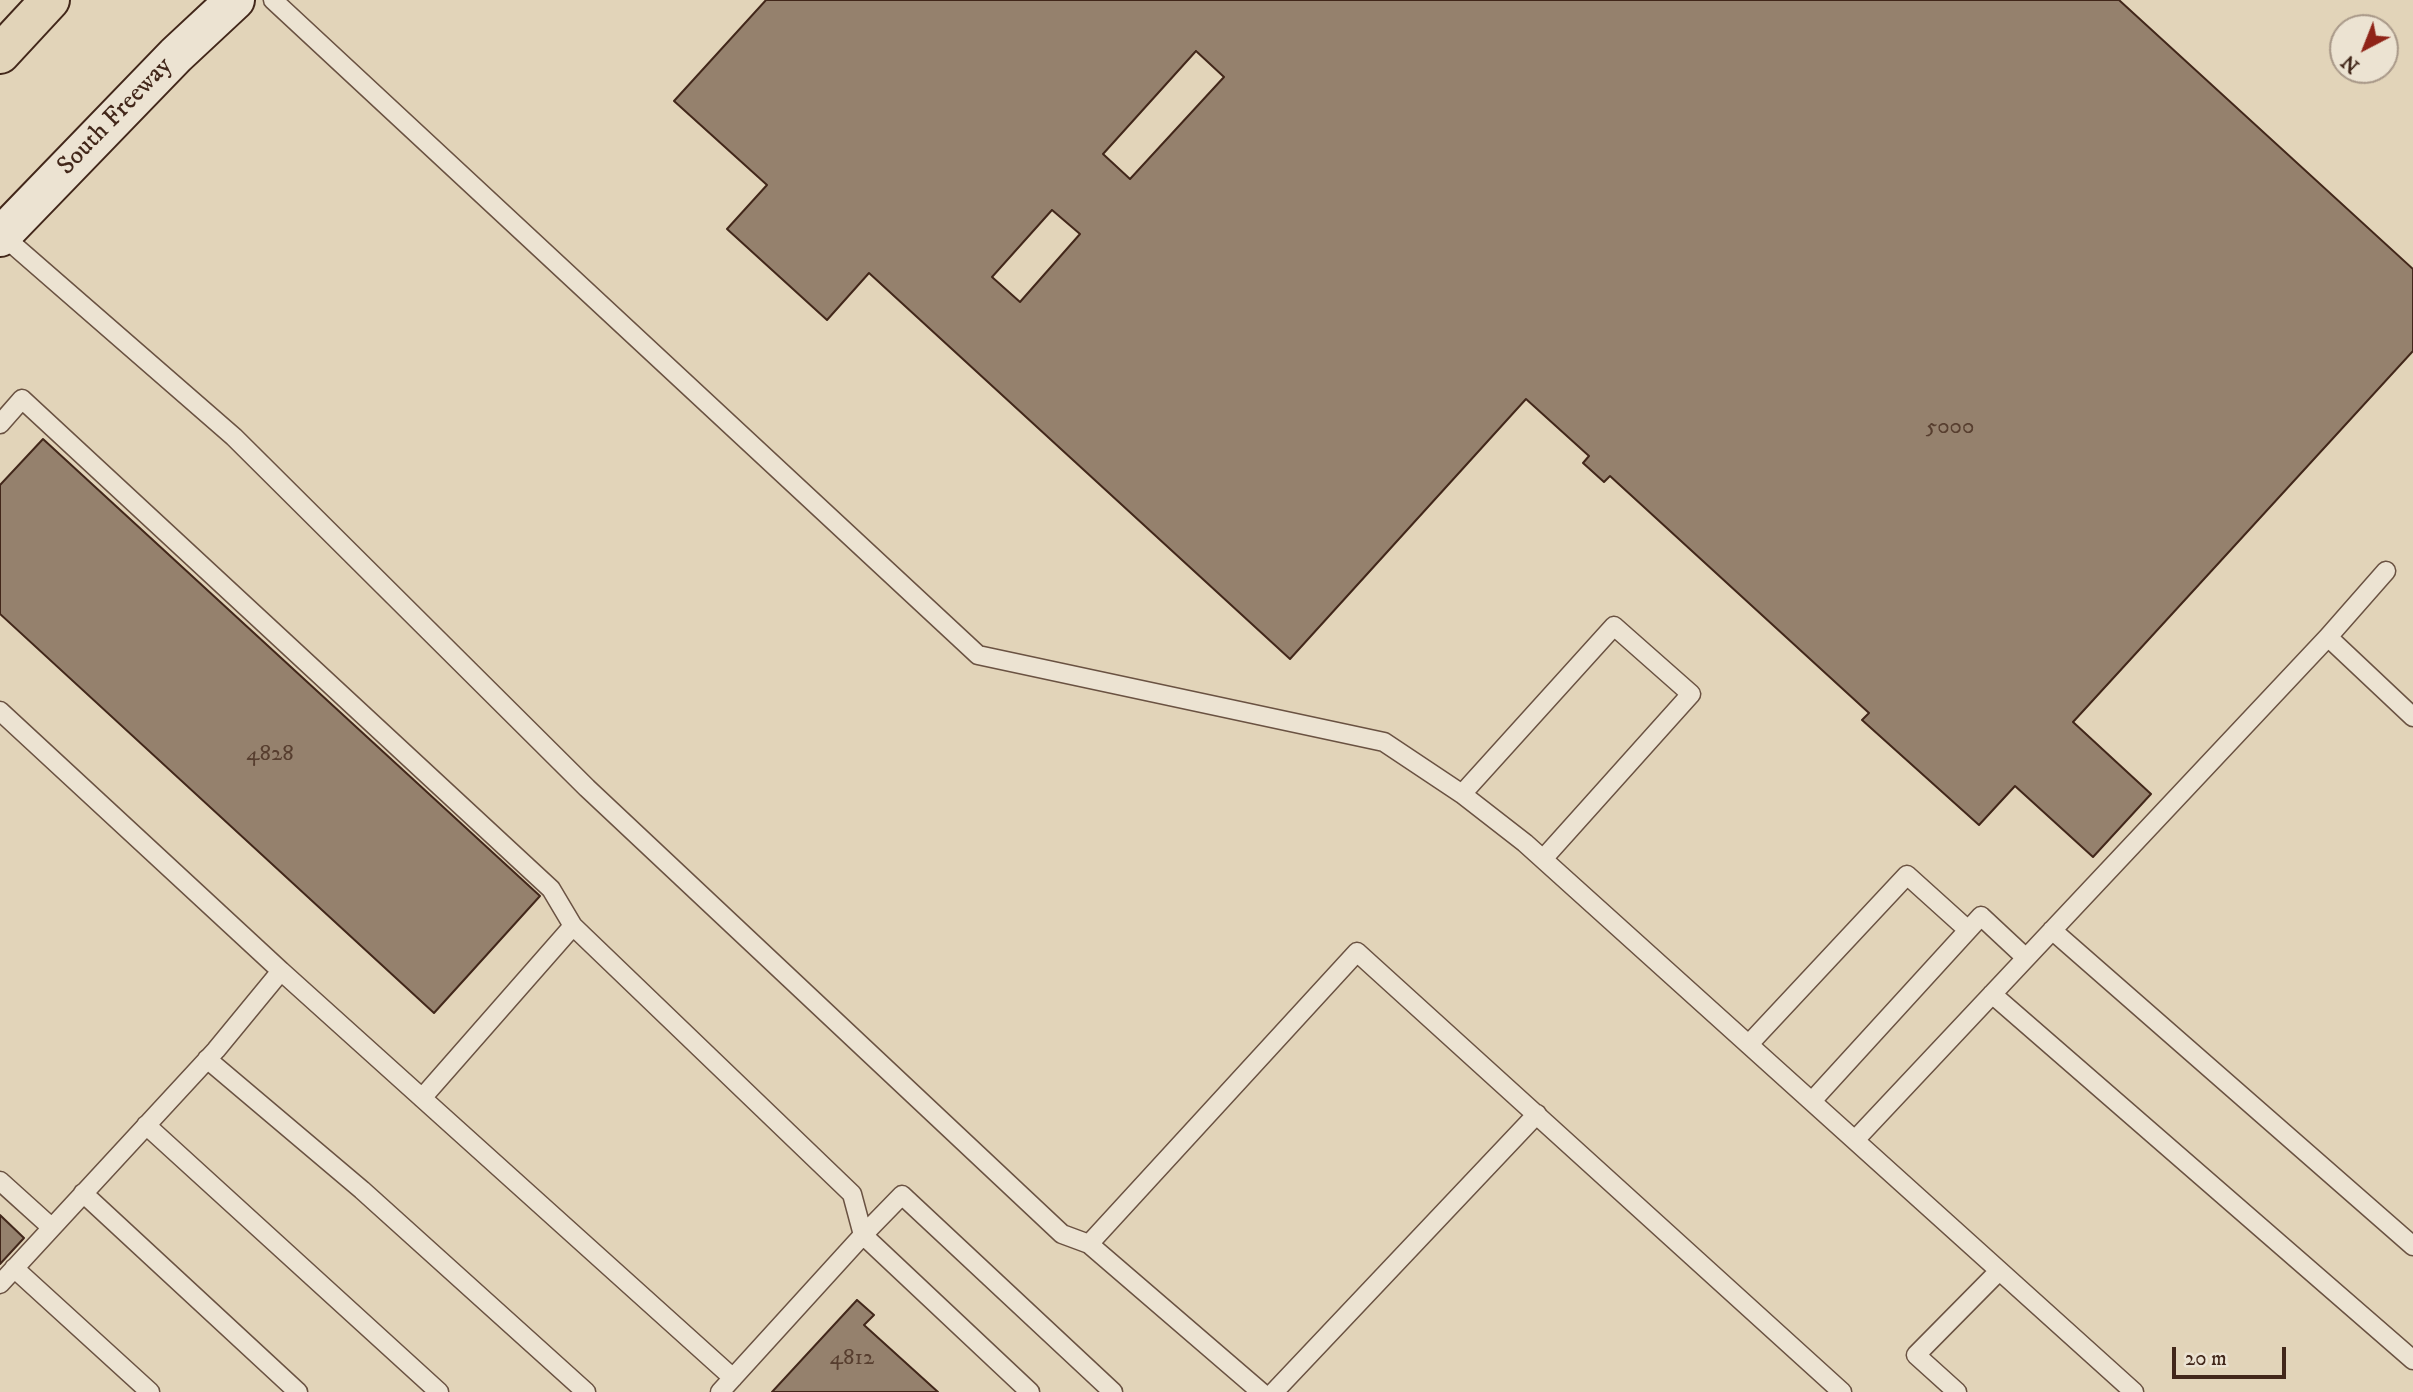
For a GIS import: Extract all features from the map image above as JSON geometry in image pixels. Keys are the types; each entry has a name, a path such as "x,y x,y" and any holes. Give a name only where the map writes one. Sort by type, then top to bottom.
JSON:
{"highway":[{"path":"0,54 50,0"}],"main road":[{"name":"South Freeway","path":"1,236 176,55 235,0"}],"lane":[{"path":"273,0 978,655 1384,742 1462,793 1543,859 2134,1392"},
{"path":"1,236 234,437 587,788 1062,1234 1089,1244 1261,1392"},
{"path":"0,424 22,399 551,889 573,926 852,1194 863,1235 1030,1392"},
{"path":"1855,1140 2328,638 2386,571"},
{"path":"1462,793 1614,626 1691,694 1543,859"},
{"path":"2328,638 2413,717"},
{"path":"0,711 281,971 733,1378"},
{"path":"1749,1044 1907,875 1968,930"},
{"path":"1812,1101 1981,916 2026,958"},
{"path":"422,1098 573,926"},
{"path":"2052,930 2413,1246"},
{"path":"1089,1244 1357,952 1842,1392"},
{"path":"0,1284 207,1059 281,971"},
{"path":"1992,994 2413,1360"},
{"path":"207,1059 362,1190 586,1392"},
{"path":"1274,1392 1537,1114"},
{"path":"146,1125 439,1392"},
{"path":"0,1181 51,1227"},
{"path":"83,1192 298,1392"},
{"path":"720,1392 902,1195 1113,1392"},
{"path":"14,1268 150,1392"},
{"path":"1947,1389 1916,1355 1999,1271"}],"building":[{"path":"766,0 2119,0 2413,269 2413,351 2073,722 2151,794 2093,857 2015,786 1979,825 1862,720 1869,713 1610,476 1604,482 1583,463 1589,456 1526,399 1290,659 869,273 827,320 727,229 767,185 674,101","holes":["1196,51 1224,77 1130,179 1103,154","1052,210 1080,234 1020,302 992,277"]},
{"path":"43,439 540,896 434,1013 0,614 0,485"},
{"path":"0,1215 24,1238 0,1264"},
{"path":"857,1300 874,1315 864,1325 938,1392 772,1392"}]}
